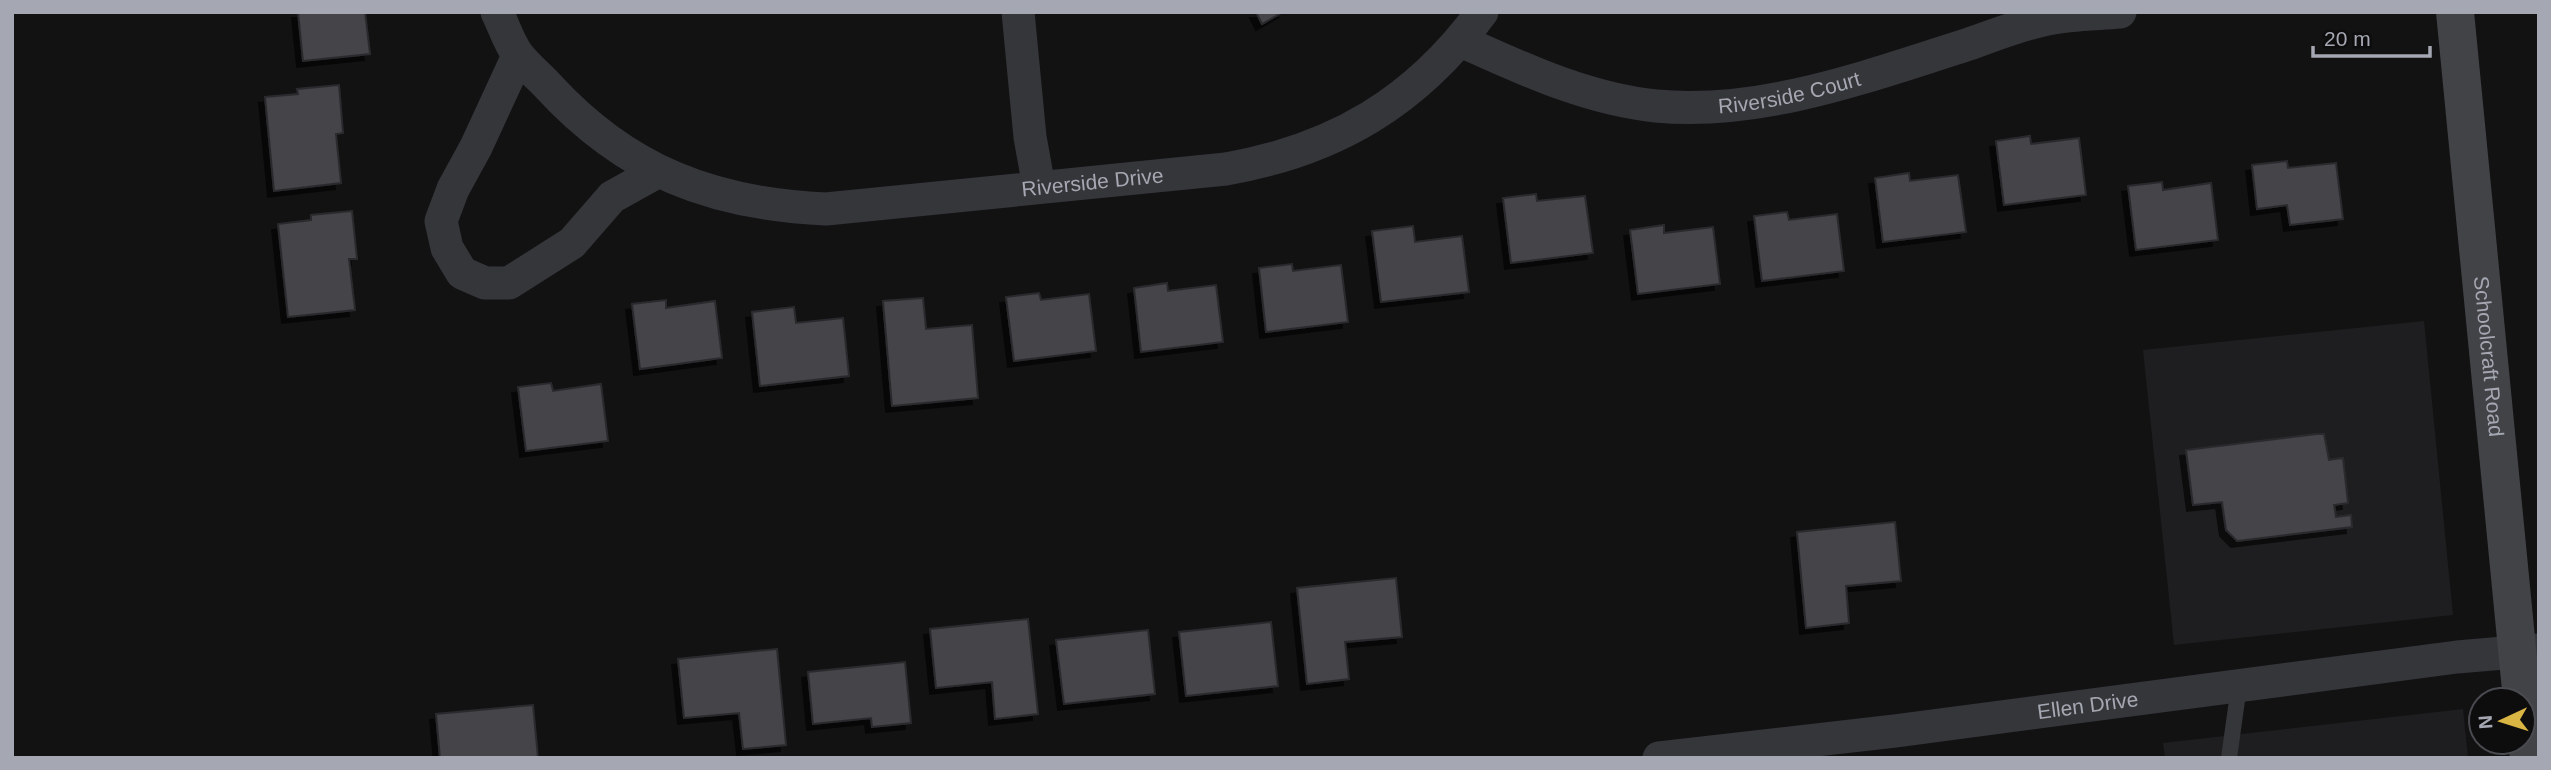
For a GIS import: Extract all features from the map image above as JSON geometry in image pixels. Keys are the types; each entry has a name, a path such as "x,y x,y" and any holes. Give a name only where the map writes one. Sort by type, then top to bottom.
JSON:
{"main road":[{"name":"Schoolcraft Road","path":"2455,12 2528,651 2524,686"}],"street":[{"name":"Riverside Drive","path":"497,12 518,56 590,127 657,172 725,197 772,206 826,209 1226,169 1267,162 1306,150 1355,128 1390,106 1432,72 1461,41 1482,12"},
{"path":"1018,12 1030,137 1039,187"},
{"name":"Riverside Court","path":"1461,41 1530,72 1603,96 1656,106 1709,107 1761,101 1866,77 2047,19 2120,12"},
{"path":"518,56 441,220 447,248 462,273 485,283 509,283 572,243 612,197 657,172"},
{"name":"Ellen Drive","path":"1659,758 1896,744 2239,686 2528,651"}],"lane":[{"path":"2229,758 2239,686"}],"shaded area":[{"path":"2424,321 2453,615 2174,645 2143,350"},
{"path":"2463,709 2468,758 2165,758 2163,743"}],"building":[{"path":"298,12 365,12 370,54 303,61"},
{"path":"1256,12 1283,12 1262,24"},
{"path":"339,85 343,133 336,134 341,183 274,191 265,97 298,94 297,89"},
{"path":"2030,136 2031,144 2079,138 2086,195 2004,205 1996,141"},
{"path":"2287,161 2288,168 2336,163 2343,219 2290,225 2287,205 2257,209 2252,165"},
{"path":"1909,173 1910,181 1958,175 1966,232 1883,242 1875,178"},
{"path":"2162,182 2163,190 2211,183 2218,240 2136,250 2128,186"},
{"path":"1536,194 1537,201 1585,196 1593,253 1511,263 1503,198"},
{"path":"352,211 357,259 349,259 355,310 288,317 278,224 311,220 311,215"},
{"path":"1787,212 1789,220 1837,214 1844,271 1762,281 1754,216"},
{"path":"1664,225 1664,233 1713,227 1720,284 1638,294 1630,230"},
{"path":"1413,226 1415,242 1462,236 1469,292 1381,302 1372,231"},
{"path":"1292,264 1293,271 1341,265 1348,322 1266,332 1259,268"},
{"path":"1167,283 1168,291 1216,285 1223,342 1141,352 1134,288"},
{"path":"1039,293 1041,300 1089,294 1096,351 1014,361 1006,297"},
{"path":"923,298 926,329 972,325 978,398 892,406 883,301"},
{"path":"666,300 666,308 715,301 722,358 640,369 632,304"},
{"path":"794,307 796,323 843,318 849,376 760,386 752,312"},
{"path":"551,383 553,391 601,384 608,441 526,451 518,387"},
{"path":"2324,434 2329,460 2343,458 2348,503 2334,505 2336,517 2351,515 2352,527 2237,541 2226,530 2222,502 2193,505 2186,450"},
{"path":"1895,522 1901,581 1846,586 1849,623 1806,628 1797,532"},
{"path":"1396,578 1402,637 1345,642 1349,679 1307,684 1297,588"},
{"path":"1028,619 1038,714 995,719 992,682 936,688 930,629"},
{"path":"1271,622 1278,686 1186,696 1179,632"},
{"path":"1148,630 1155,694 1064,704 1056,640"},
{"path":"777,649 786,745 743,749 739,713 684,718 678,659"},
{"path":"905,662 911,723 872,727 871,718 813,724 808,672"},
{"path":"533,705 538,758 440,758 436,714"}]}
